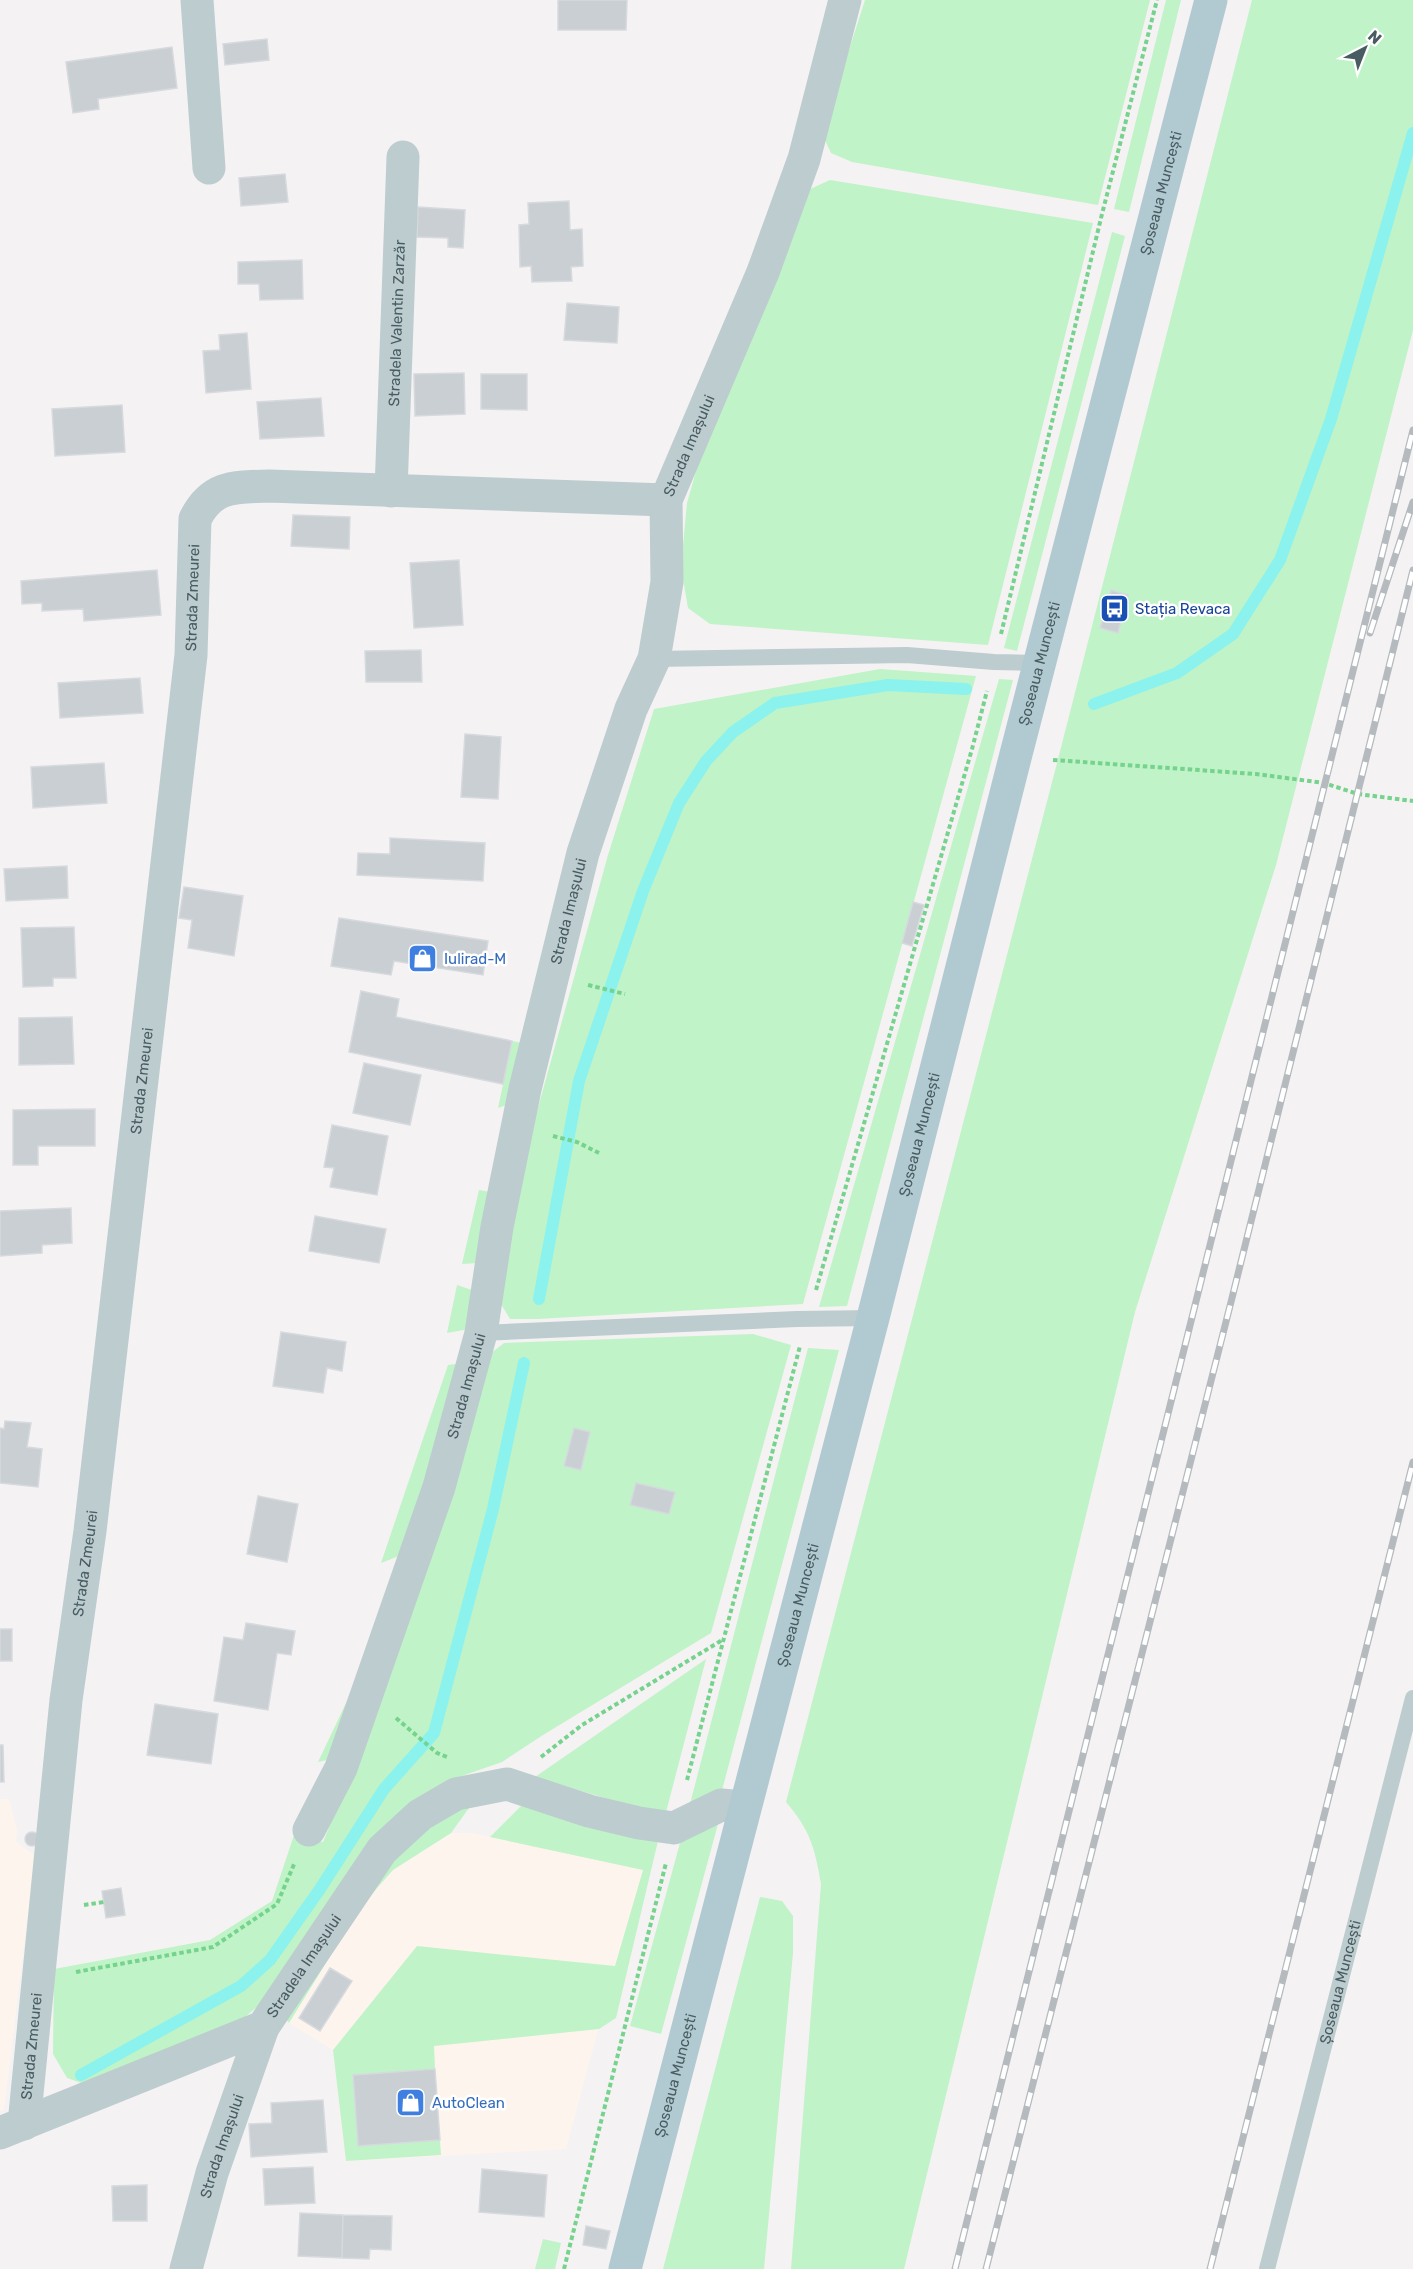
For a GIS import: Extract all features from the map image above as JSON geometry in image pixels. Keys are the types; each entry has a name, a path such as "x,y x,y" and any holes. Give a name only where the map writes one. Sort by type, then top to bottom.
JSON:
{"main road":[{"name":"Șoseaua Muncești","path":"625,2269 873,1318 1039,663 1211,0"}],"street":[{"path":"196,0 209,168"},
{"name":"Strada Imașului","path":"309,1830 341,1768 439,1487 481,1333 497,1227 525,1089 584,853 631,709 654,659 667,582 666,500 764,272 804,159 845,0"},
{"name":"Stradela Valentin Zarzăr","path":"391,491 403,157"},
{"name":"Strada Zmeurei","path":"12,2129 38,1979 66,1700 90,1532 191,655 195,519 203,503 215,494 237,487 269,486 666,500"},
{"name":"Stradela Imașului","path":"12,2129 263,2027 382,1850 420,1815 456,1794 507,1784 589,1811 639,1823 674,1828"},
{"path":"674,1828 721,1805 744,1807"},
{"name":"Strada Imașului","path":"186,2269 212,2173 263,2027"}],"lane":[{"path":"654,659 907,656 1039,663"},
{"path":"481,1333 808,1318 873,1318"},
{"name":"Șoseaua Muncești","path":"1268,2269 1413,1698"}],"path":[{"path":"564,2269 674,1828 789,1383 972,749 1102,214 1157,0"},
{"path":"1047,760 1256,774 1324,783 1358,794 1413,801"},
{"path":"584,984 626,994"},
{"path":"543,1133 577,1142 599,1153"},
{"path":"507,1784 582,1725 724,1639"},
{"path":"405,1725 437,1753"},
{"path":"38,1979 213,1947 277,1904 309,1830"}],"shaded area":[{"path":"0,1799 9,1799 17,1829 16,1842 35,1856 4,2110 0,2111"},
{"path":"451,1833 472,1833 644,1870 615,1966 566,2149 346,2161 333,2050 289,2023 353,1919 377,1888 393,1870"}],"green space":[{"path":"865,0 1150,0 1098,205 852,162 831,153 822,134"},
{"path":"1166,0 1181,0 1129,212 1114,209"},
{"path":"1252,0 1413,0 1413,330 1276,865 1135,1312 904,2269 791,2269 821,1884 810,1840 801,1822 786,1802 1056,767"},
{"path":"830,180 1093,223 988,645 710,624 688,608 681,567 687,503 707,432 808,190"},
{"path":"1112,232 1125,236 1017,651 1004,648"},
{"path":"880,669 976,676 803,1304 510,1319 498,1299 534,1122 608,855 654,709"},
{"path":"999,679 1013,680 847,1306 819,1307"},
{"path":"512,1041 522,1043 509,1104 498,1108"},
{"path":"479,1190 497,1193 478,1263 462,1264"},
{"path":"457,1285 475,1291 469,1329 447,1333"},
{"path":"753,1334 791,1345 711,1633 502,1762 456,1778 273,1993 244,2018 93,2087 67,2078 53,2054 54,1969 210,1940 272,1901 294,1835 323,1842 377,1710 490,1354 504,1343"},
{"path":"808,1348 839,1350 721,1794 690,1804"},
{"path":"463,1363 399,1556 381,1563 448,1365"},
{"path":"706,1659 665,1816 535,1777"},
{"path":"365,1663 332,1759 318,1762"},
{"path":"474,1801 451,1833 393,1870 377,1888 353,1919 289,2023 284,2016 371,1883 417,1835"},
{"path":"522,1805 658,1841 616,2018 599,2029 434,2046 435,2069 358,2145 440,2140 441,2155 346,2161 333,2050 417,1946 615,1966 643,1870 490,1837"},
{"path":"718,1824 661,2034 630,2026 680,1843"},
{"path":"760,1897 782,1901 793,1916 793,1953 764,2269 663,2269"},
{"path":"543,2239 561,2243 555,2269 535,2269"}],"building":[{"path":"558,0 627,0 626,30 558,30"},
{"path":"267,39 269,60 225,65 223,44"},
{"path":"172,47 177,88 98,99 99,109 73,113 66,62"},
{"path":"285,174 288,202 241,206 239,178"},
{"path":"569,201 570,230 582,229 583,266 571,267 572,281 532,282 531,266 520,267 519,225 529,224 528,203"},
{"path":"418,207 465,210 463,248 448,247 448,238 417,237"},
{"path":"302,260 303,299 260,300 259,284 238,284 238,262"},
{"path":"567,303 619,307 617,343 564,340"},
{"path":"247,333 251,389 206,393 203,351 220,350 219,335"},
{"path":"464,373 465,414 415,416 414,374"},
{"path":"481,374 527,374 527,410 481,409"},
{"path":"321,398 324,436 260,439 257,402"},
{"path":"122,405 125,452 55,456 52,409"},
{"path":"293,515 350,517 349,549 291,546"},
{"path":"459,560 463,625 414,628 410,563"},
{"path":"157,570 161,615 84,621 83,609 42,611 42,603 22,604 21,581"},
{"path":"1111,590 1128,595 1118,633 1100,628"},
{"path":"421,650 422,682 366,682 365,651"},
{"path":"140,678 143,713 60,718 58,683"},
{"path":"465,734 501,737 498,799 461,797"},
{"path":"104,763 107,803 33,808 31,767"},
{"path":"390,838 485,843 483,881 357,875 358,853 390,854"},
{"path":"67,866 68,898 6,901 4,869"},
{"path":"184,887 243,896 234,956 188,948 192,920 179,918"},
{"path":"913,902 924,905 912,946 902,943"},
{"path":"339,918 488,941 483,975 394,961 391,975 331,966"},
{"path":"74,927 76,978 53,978 53,986 23,987 21,928"},
{"path":"361,991 399,999 396,1017 512,1041 503,1084 349,1052"},
{"path":"72,1017 74,1064 19,1065 19,1018"},
{"path":"364,1063 421,1075 410,1125 353,1113"},
{"path":"95,1109 95,1146 38,1146 38,1165 13,1165 13,1110"},
{"path":"332,1125 388,1136 377,1195 330,1187 334,1168 324,1167"},
{"path":"71,1208 72,1243 42,1245 42,1253 0,1256 0,1211"},
{"path":"315,1216 386,1229 379,1263 309,1251"},
{"path":"281,1332 346,1342 342,1371 327,1368 323,1393 273,1386"},
{"path":"5,1421 31,1423 27,1447 42,1449 38,1487 0,1483 0,1428 4,1429"},
{"path":"574,1428 590,1432 581,1470 564,1466"},
{"path":"636,1483 675,1492 669,1514 630,1505"},
{"path":"258,1496 298,1504 287,1562 247,1554"},
{"path":"246,1623 295,1631 291,1655 277,1653 268,1710 214,1701 224,1637 243,1640"},
{"path":"0,1629 12,1629 12,1661 0,1661"},
{"path":"155,1704 218,1714 211,1764 147,1755"},
{"path":"0,1745 3,1745 4,1782 0,1782"},
{"path":"29,1832 35,1832 39,1839 35,1846 29,1846 25,1842 25,1836"},
{"path":"121,1888 125,1915 106,1918 102,1891"},
{"path":"330,1968 352,1981 320,2031 299,2018"},
{"path":"435,2069 440,2140 358,2146 353,2075"},
{"path":"323,2100 327,2152 251,2157 249,2124 272,2123 271,2103"},
{"path":"313,2167 315,2203 265,2205 263,2169"},
{"path":"482,2169 547,2175 544,2217 479,2212"},
{"path":"147,2185 147,2221 113,2221 112,2186"},
{"path":"300,2213 343,2215 342,2258 298,2256"},
{"path":"343,2215 392,2216 391,2250 370,2249 369,2259 342,2258"},
{"path":"586,2226 610,2231 606,2249 583,2245"}],"waterway":[{"path":"1094,704 1177,673 1233,634 1280,560 1331,419 1413,133"},
{"path":"539,1299 579,1081 643,891 679,803 706,761 733,732 775,703 888,685 966,689"},
{"path":"81,2075 241,1986 270,1960 320,1889 384,1789 434,1733 493,1509 524,1363"}],"railway":[{"path":"955,2269 1413,430"},
{"path":"1370,633 1413,502"},
{"path":"986,2269 1231,1302 1413,570"},
{"path":"1210,2269 1413,1462"}],"place":[{"name":"Stația Revaca","path":"1114,609"},
{"name":"Iulirad-M","path":"423,959"},
{"name":"AutoClean","path":"411,2103"}]}
